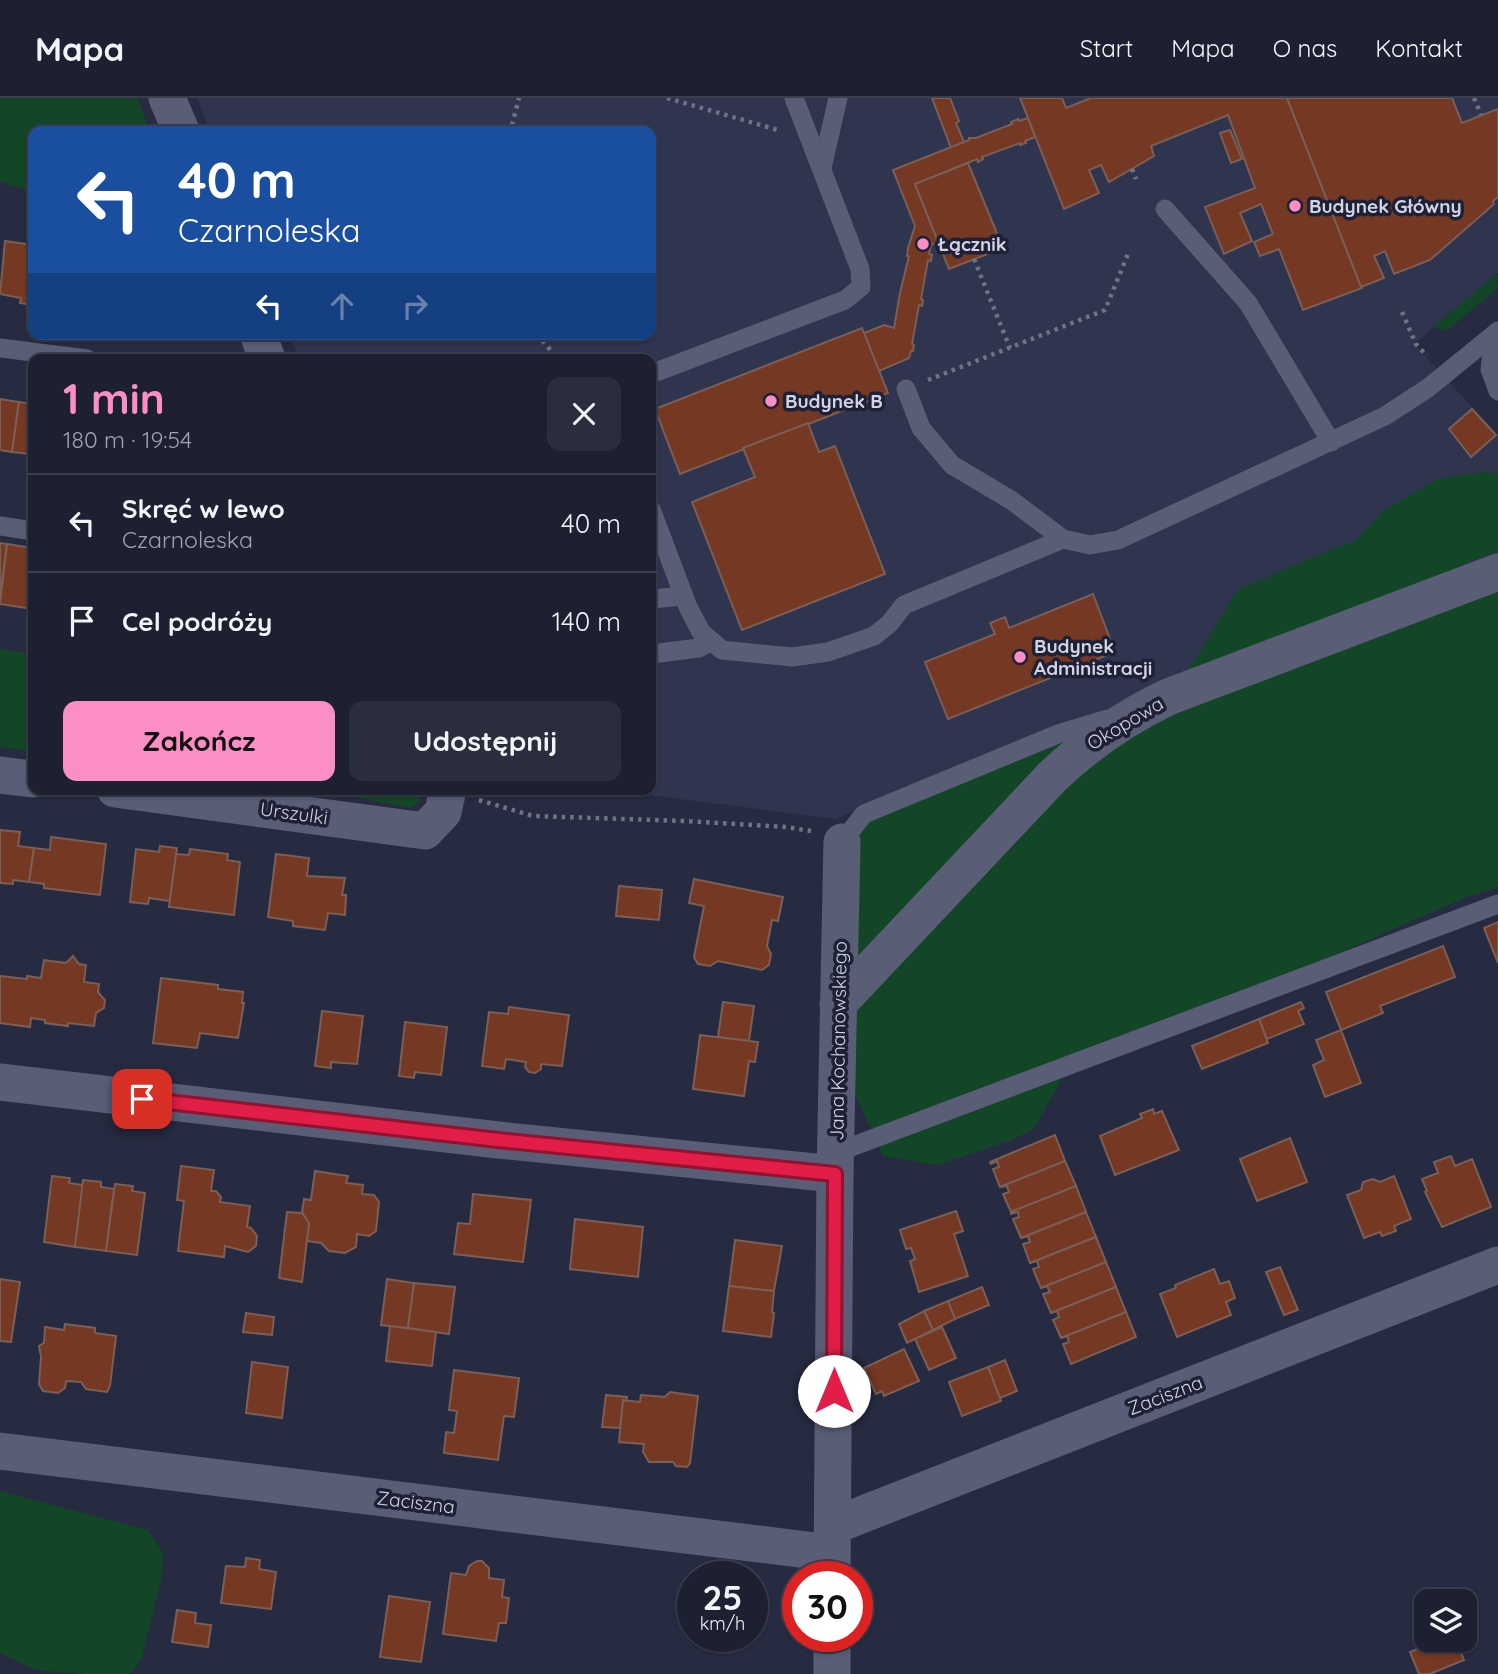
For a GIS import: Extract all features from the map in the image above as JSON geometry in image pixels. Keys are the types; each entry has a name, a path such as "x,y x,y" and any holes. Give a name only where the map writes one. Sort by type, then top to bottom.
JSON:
{"street":[{"path":"167,98 179,126"},
{"name":"Okopowa","path":"838,1004 1053,776 1078,752 1106,731 1168,697 1498,572"},
{"path":"0,775 28,778"},
{"name":"Urszulki","path":"159,795 425,831 458,795"},
{"name":"Jana Kochanowskiego","path":"833,1552 835,1163 842,842"},
{"path":"0,1082 498,1140 835,1163"},
{"name":"Zaciszna","path":"0,1451 833,1552 1498,1265"},
{"path":"832,1652 832,1674"}],"lane":[{"path":"656,372 845,300 861,287 860,269 794,98"},
{"path":"822,168 838,98"},
{"path":"1165,209 1248,303 1331,442"},
{"path":"912,387 921,428 952,465 1011,500 1063,539 1090,545 1109,543 1331,442 1402,406 1496,333"},
{"path":"1496,333 1490,369 1498,391"},
{"path":"0,348 47,354"},
{"path":"656,522 701,632 722,649 792,657 828,652 874,636 889,624 904,605 1063,539"},
{"path":"0,526 28,530"},
{"path":"656,599 684,596"},
{"path":"656,653 699,648 712,641"},
{"path":"842,842 864,814 885,804 1058,734 1145,708"},
{"path":"835,1163 1498,904"}],"path":[{"path":"512,125 519,98"},
{"path":"667,98 781,131"},
{"path":"1474,98 1481,115"},
{"path":"1132,169 1136,179"},
{"path":"912,387 1105,310 1128,254"},
{"path":"975,259 1010,348"},
{"path":"1402,312 1416,344 1427,356"},
{"path":"542,340 554,354"},
{"path":"466,795 533,816 612,817 786,827 831,835 842,842"}],"shaded area":[{"path":"197,98 1498,98 1498,272 1414,344 1498,435 1498,554 835,819 649,795 656,795 656,354 297,354 291,340 656,340 656,126 208,126"}],"green space":[{"path":"0,98 137,98 148,126 28,126 28,190 0,182"},
{"path":"1495,275 1498,288 1446,331 1433,327"},
{"path":"1482,472 1498,473 1498,551 1452,569 1445,576 1498,590 1498,887 1464,898 1065,1074 1033,1129 1012,1140 937,1165 883,1156 853,1090 856,811 1181,679 1237,590 1354,542 1384,510 1438,479"},
{"path":"0,649 28,653 28,750 0,747"},
{"path":"342,795 424,795 412,808"},
{"path":"0,1491 148,1530 163,1553 161,1581 142,1658 130,1674 35,1670 0,1653"}],"building":[{"path":"932,98 950,98 964,142 951,148"},
{"name":"Budynek Główny","path":"1020,98 1062,98 1066,108 1091,98 1287,98 1362,288 1303,310 1279,249 1260,256 1254,242 1273,234 1261,204 1240,213 1252,241 1224,254 1205,207 1255,188 1228,115 1151,146 1154,156 1109,182 1101,165 1089,170 1099,193 1064,209"},
{"path":"1287,98 1452,98 1462,123 1498,109 1498,197 1493,201 1494,204 1430,260 1394,274 1385,251 1374,256 1384,278 1361,287"},
{"name":"Łącznik","path":"1028,118 1035,137 1025,141 1026,143 982,157 978,162 977,159 915,184 938,242 931,245 931,261 928,260 922,306 919,305 912,344 913,351 909,358 879,371 864,333 884,325 894,328 909,256 908,248 915,226 893,170 969,138 976,138 1012,124 1011,122 1018,119"},
{"path":"1230,130 1242,159 1231,163 1220,133"},
{"path":"968,163 1003,248 949,269 915,184"},
{"path":"5,241 28,244 28,304 20,303 21,298 0,294"},
{"name":"Budynek B","path":"862,328 888,393 680,474 656,409"},
{"path":"0,399 19,402 12,452 0,450"},
{"path":"19,402 28,403 28,454 12,452"},
{"path":"1472,409 1496,435 1471,457 1449,429"},
{"path":"808,423 819,452 835,446 885,574 742,630 692,502 755,477 743,448"},
{"path":"0,543 7,544 0,597"},
{"path":"7,544 28,547 28,608 0,604"},
{"name":"Budynek Administracji","path":"1093,594 1115,652 948,719 925,662 995,634 990,623 1005,617 1009,628"},
{"path":"0,830 20,832 18,846 34,848 29,882 13,880 13,884 0,883"},
{"path":"51,837 106,844 100,895 44,888 44,884 29,882 34,848 50,850"},
{"path":"160,846 177,848 170,901 149,898 148,904 130,902 136,849 159,852"},
{"path":"190,849 228,854 227,860 240,862 234,915 169,907 176,854 189,855"},
{"path":"276,854 309,858 307,876 345,878 342,895 346,895 345,915 328,913 325,930 293,926 293,921 268,917"},
{"path":"694,879 783,897 778,921 772,920 767,946 771,954 769,965 762,970 718,961 710,966 698,964 694,957 704,906 689,903"},
{"path":"619,886 662,890 659,920 616,916"},
{"path":"1498,922 1498,963 1484,928"},
{"path":"1443,946 1455,977 1380,1006 1383,1013 1341,1030 1326,992"},
{"path":"73,956 79,964 86,965 84,982 99,984 98,992 105,1000 104,1008 96,1013 94,1026 68,1023 68,1026 31,1018 30,1027 0,1023 0,976 41,978 44,960 66,963"},
{"path":"161,978 218,985 218,989 243,992 244,1003 238,1038 200,1033 197,1048 153,1043"},
{"path":"723,1002 754,1006 749,1041 718,1037"},
{"path":"1301,1002 1304,1008 1298,1011 1304,1024 1267,1039 1259,1019"},
{"path":"509,1007 569,1015 562,1066 541,1064 541,1069 535,1073 529,1072 525,1067 526,1062 506,1059 504,1069 482,1066 489,1012 508,1014"},
{"path":"322,1011 363,1016 357,1064 331,1062 331,1068 315,1066"},
{"path":"1259,1019 1268,1043 1202,1069 1192,1046"},
{"path":"405,1022 447,1027 441,1075 415,1072 414,1078 399,1076"},
{"path":"1341,1030 1361,1083 1325,1097 1313,1065 1324,1060 1316,1040"},
{"path":"700,1035 758,1042 755,1062 749,1061 744,1096 693,1089"},
{"path":"1153,1109 1154,1114 1162,1111 1179,1150 1115,1175 1100,1136 1142,1118 1140,1114"},
{"path":"1055,1135 1065,1161 1000,1187 993,1169 999,1167 997,1161 991,1164 990,1162"},
{"path":"1290,1138 1307,1182 1257,1201 1240,1159"},
{"path":"1451,1156 1455,1166 1472,1159 1491,1207 1442,1227 1425,1192 1427,1191 1422,1179 1438,1173 1434,1162"},
{"path":"1065,1161 1076,1186 1011,1212 1003,1194 1009,1192 1007,1186 1000,1187"},
{"path":"181,1166 214,1170 211,1191 216,1191 221,1197 220,1202 250,1206 247,1227 257,1236 256,1246 248,1252 225,1246 224,1257 178,1251 184,1201 177,1200"},
{"path":"315,1171 348,1176 346,1183 363,1185 362,1194 374,1195 379,1202 376,1231 369,1236 357,1234 356,1247 345,1253 329,1251 321,1243 307,1241 309,1223 302,1213 304,1199 311,1200"},
{"path":"52,1176 70,1178 69,1183 83,1185 75,1247 44,1242"},
{"path":"1394,1176 1411,1219 1394,1226 1396,1231 1382,1236 1380,1232 1364,1238 1347,1195 1361,1190 1363,1182 1373,1179 1380,1182"},
{"path":"83,1180 101,1182 101,1187 114,1189 106,1251 75,1247"},
{"path":"115,1184 133,1186 132,1191 145,1193 137,1255 106,1251"},
{"path":"1076,1186 1086,1212 1021,1238 1013,1219 1019,1217 1018,1212 1011,1212"},
{"path":"473,1194 531,1200 523,1262 454,1254 458,1223 470,1224"},
{"path":"956,1211 963,1231 954,1234 968,1276 919,1292 910,1261 915,1259 911,1248 906,1249 900,1230"},
{"path":"287,1212 302,1213 309,1223 302,1282 279,1278"},
{"path":"1086,1212 1096,1237 1030,1263 1023,1244 1030,1242 1028,1236 1021,1238"},
{"path":"575,1219 643,1227 638,1277 570,1269"},
{"path":"1096,1237 1106,1262 1041,1288 1033,1269 1039,1267 1037,1261 1030,1263"},
{"path":"735,1240 782,1246 774,1291 729,1286"},
{"path":"1106,1262 1116,1287 1051,1313 1043,1294 1050,1292 1047,1286 1041,1288"},
{"path":"1280,1267 1298,1310 1284,1315 1266,1272"},
{"path":"1214,1269 1220,1284 1229,1281 1235,1298 1226,1302 1231,1315 1177,1337 1160,1294"},
{"path":"0,1279 20,1282 11,1342 0,1341"},
{"path":"387,1279 414,1283 408,1328 381,1325"},
{"path":"414,1283 455,1287 449,1334 408,1328"},
{"path":"729,1286 774,1291 771,1337 723,1331"},
{"path":"982,1287 989,1305 955,1319 948,1301"},
{"path":"1116,1287 1126,1312 1061,1338 1053,1320 1059,1317 1057,1311 1051,1313"},
{"path":"948,1301 955,1319 933,1330 924,1311"},
{"path":"924,1311 933,1330 907,1343 899,1324"},
{"path":"1126,1312 1136,1337 1071,1364 1063,1344 1069,1342 1067,1336 1061,1338"},
{"path":"246,1313 274,1317 272,1335 243,1332"},
{"path":"65,1324 95,1328 95,1333 116,1336 107,1392 86,1389 81,1382 66,1381 65,1388 58,1393 43,1391 39,1384 39,1346 44,1343 45,1327 64,1330"},
{"path":"390,1326 436,1332 432,1366 386,1361"},
{"path":"942,1327 956,1358 929,1370 915,1339"},
{"path":"904,1349 919,1381 884,1396 882,1391 876,1394 864,1368"},
{"path":"1005,1360 1017,1391 1000,1398 988,1367"},
{"path":"252,1362 288,1367 282,1418 246,1413"},
{"path":"988,1367 1001,1401 962,1416 949,1382"},
{"path":"454,1370 519,1378 514,1417 504,1416 498,1460 444,1453 446,1432 454,1433 457,1411 449,1410"},
{"path":"670,1392 698,1396 690,1463 687,1467 676,1466 673,1462 649,1462 643,1452 644,1444 619,1442 623,1400 640,1402 641,1395 665,1397"},
{"path":"606,1395 627,1397 626,1401 623,1400 620,1428 602,1427"},
{"path":"246,1558 260,1560 259,1569 276,1572 271,1609 221,1603 226,1566 245,1567"},
{"path":"482,1561 489,1568 489,1578 504,1580 502,1597 509,1598 506,1623 499,1623 496,1641 443,1634 451,1573 466,1575 469,1566"},
{"path":"389,1596 430,1602 421,1662 380,1657"},
{"path":"177,1610 196,1613 195,1623 211,1625 208,1647 172,1642"},
{"path":"1410,1652 1461,1652 1464,1660 1430,1674 1419,1674"}],"place":[{"name":"Budynek Główny","path":"1295,206"},
{"name":"Łącznik","path":"923,244"},
{"name":"Budynek B","path":"771,401"},
{"name":"Budynek Administracji","path":"1020,657"}],"route":[{"path":"142,1099 498,1140 835,1174 834,1391"}]}
